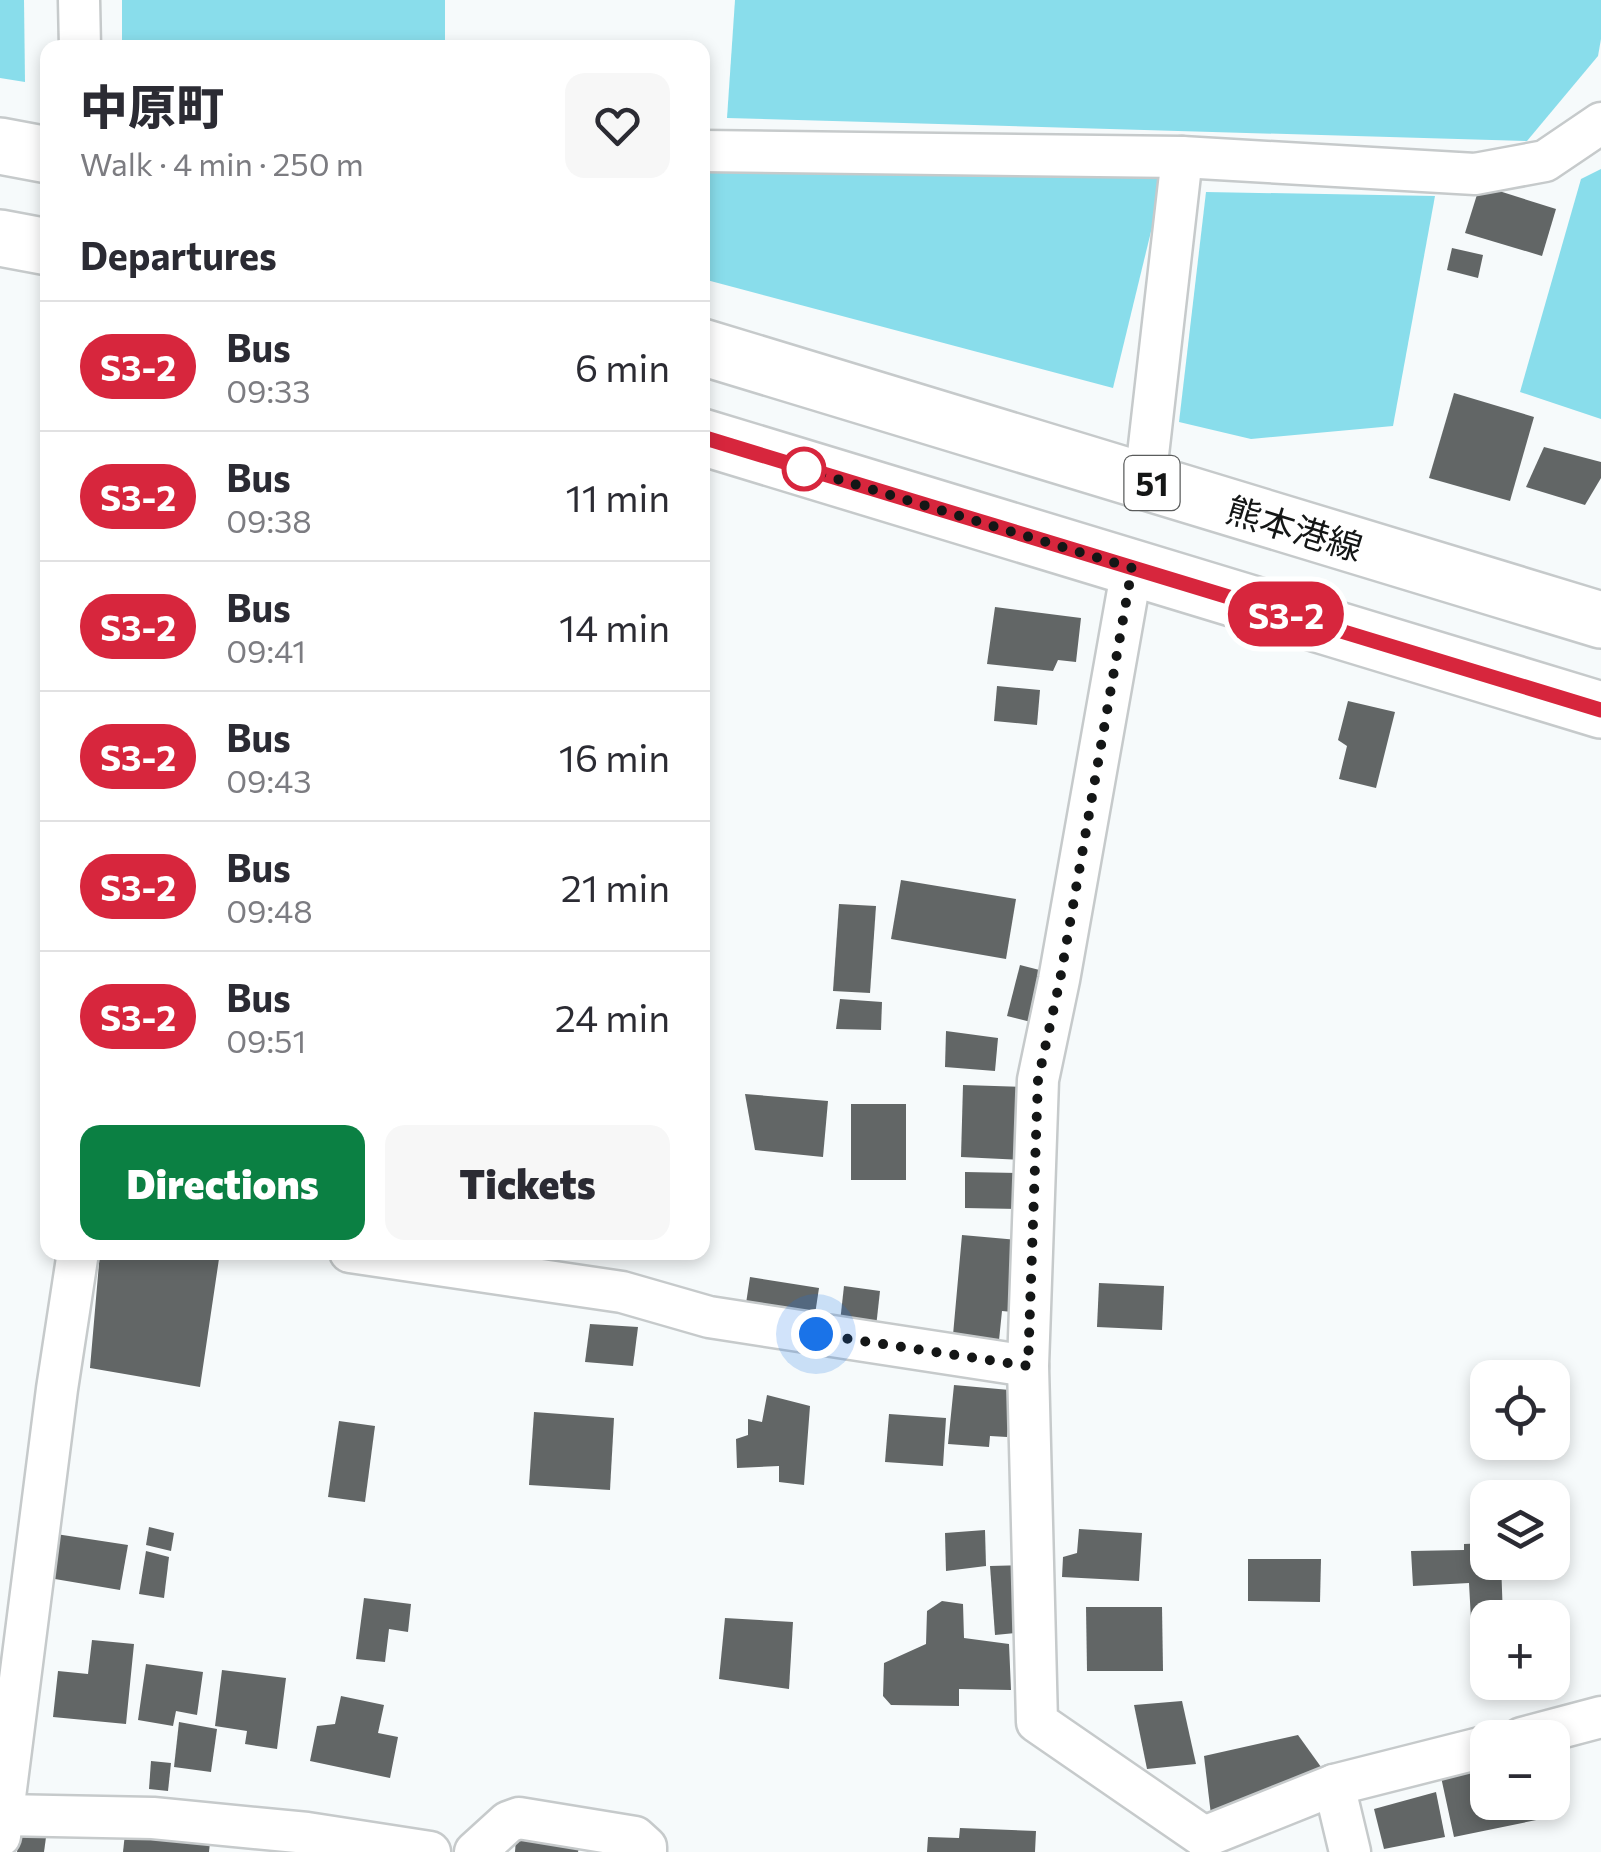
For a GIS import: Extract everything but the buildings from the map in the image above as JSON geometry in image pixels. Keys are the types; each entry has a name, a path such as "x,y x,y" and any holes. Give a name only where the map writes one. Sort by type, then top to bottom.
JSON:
{"main road":[{"path":"0,146 40,154"},
{"path":"0,238 40,246"},
{"name":"熊本港線","path":"710,349 1601,620"},
{"path":"710,439 1601,710"},
{"path":"1132,568 1145,481"}],"street":[{"path":"79,0 80,40"},
{"path":"710,151 1182,157 1475,174 1545,161 1601,123"},
{"path":"1145,481 1182,157"},
{"path":"1132,568 1060,980 1038,1080 1028,1366 1037,1722 1203,1844 1334,1785 1470,1751"},
{"path":"77,1260 2,1826 153,1818 307,1833 430,1852"},
{"path":"404,1260 622,1292 710,1317 1028,1366"},
{"path":"1570,1726 1601,1718"},
{"path":"1334,1785 1350,1852"},
{"path":"475,1852 508,1822 519,1818 635,1837 646,1852"}],"shaded area":[{"path":"0,0 24,0 25,82 0,78"},
{"path":"122,0 445,0 445,40 122,40"},
{"path":"735,0 1601,0 1601,39 1598,56 1527,141 727,118"},
{"path":"1601,169 1601,419 1520,392 1581,179"},
{"path":"710,171 1164,178 1113,388 710,281"},
{"path":"1206,192 1435,196 1393,426 1251,439 1179,422"}],"bus line":[{"name":"S3-2","path":"710,439 1601,710"}],"route":[{"path":"804,469 1132,568 1060,980 1038,1080 1028,1366 816,1334"}]}
